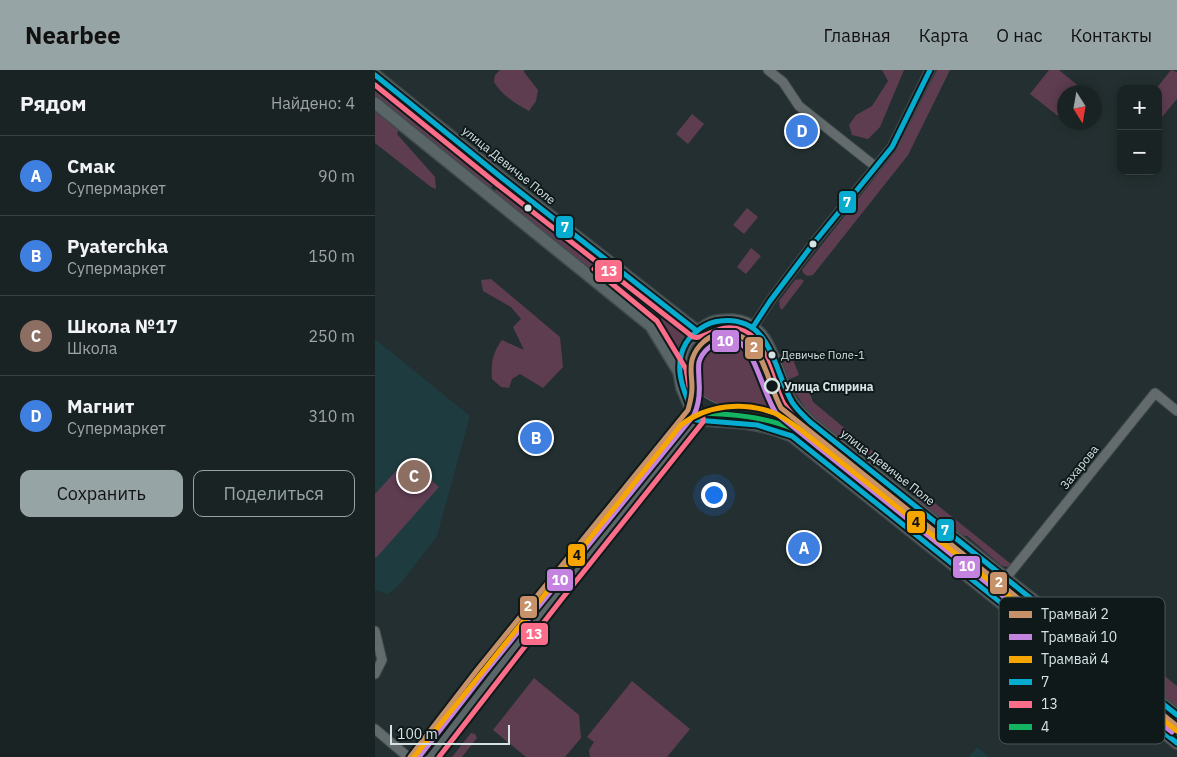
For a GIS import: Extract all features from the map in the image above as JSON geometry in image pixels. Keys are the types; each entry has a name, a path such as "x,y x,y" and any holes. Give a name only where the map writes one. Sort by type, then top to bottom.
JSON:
{"main road":[{"name":"улица Девичье Поле","path":"375,75 502,178 697,331"},
{"path":"375,103 651,326 679,372"},
{"path":"488,195 502,178"},
{"path":"696,420 682,388 679,372 681,354 687,341 697,331 711,322 723,320 745,322 753,327"},
{"name":"улица Девичье Поле","path":"753,327 767,344 791,400 810,422 1030,597"},
{"path":"696,420 744,422 780,430 792,436 999,601"},
{"path":"430,757 555,595 696,420"},
{"name":"улица Девичье Поле","path":"1165,705 1177,715"},
{"path":"1165,733 1177,743"}],"street":[{"path":"768,70 783,82 799,106 875,167"},
{"path":"753,327 813,244 892,147 930,70"},
{"name":"Захарова","path":"1006,578 1155,394 1177,411"},
{"path":"375,631 382,660 375,674"},
{"path":"375,729 408,757"}],"shaded area":[{"path":"500,70 524,70 538,90 536,101 529,111 509,99 497,87 494,82 495,75"},
{"path":"882,70 904,70 880,127 868,139 852,135 849,125 856,115 872,106 888,81"},
{"path":"937,70 950,70 908,155 813,275 808,276 804,274 802,270 895,152"},
{"path":"1049,70 1059,70 1077,85 1057,85 1057,115 1030,94"},
{"path":"1171,70 1177,72 1177,99 1162,117 1162,85 1159,85"},
{"path":"375,80 495,177 496,181 491,188 484,186 375,97"},
{"path":"375,112 399,129 397,134 435,177 436,189 375,143"},
{"path":"692,114 704,124 688,144 676,134"},
{"path":"500,184 503,184 659,308 650,318 497,194 495,190"},
{"path":"747,208 758,217 744,234 733,225"},
{"path":"751,248 761,256 746,274 737,267"},
{"path":"491,279 560,337 563,367 543,388 520,374 512,379 509,388 501,387 492,379 493,359 502,340 524,350 513,327 521,319 511,307 483,291 481,280"},
{"path":"801,279 804,281 782,310 779,301 795,280"},
{"path":"665,314 684,331 685,335 673,353 656,325"},
{"path":"729,334 747,342 758,354 774,407 720,404 711,401 697,390 692,380 692,367 697,353 711,339"},
{"path":"375,339 470,416 437,536 401,583 388,594 375,590"},
{"path":"785,349 791,354 799,375 790,379 787,376 780,355"},
{"path":"802,382 805,387 808,387 813,402 882,459 881,461 876,463 863,457 808,412 793,386"},
{"path":"407,459 439,487 376,558 375,494"},
{"path":"914,488 1011,564 1007,567 1002,566 967,536 959,535 915,499"},
{"path":"1165,676 1177,686 1177,710 1165,700"},
{"path":"534,678 579,715 581,738 565,757 526,757 493,730"},
{"path":"632,681 690,729 667,757 590,757 589,750 594,742 587,737"},
{"path":"485,697 487,700 454,743 450,744 449,742"},
{"path":"471,733 475,734 477,738 462,757 452,757"},
{"path":"977,747 989,757 969,757"}],"tram line":[{"name":"2","path":"410,757 477,670 688,410 692,393 691,368 693,357 703,343 710,337 718,334 733,334 744,338 753,346 760,357 781,408 1016,597"},
{"path":"700,357 717,341 733,340 741,343 763,365"},
{"name":"10","path":"419,757 483,675 694,415 699,398 700,358 710,347 717,343 735,340 745,347 755,364 776,413 1004,597"},
{"path":"692,385 710,400 731,407"},
{"name":"4","path":"414,757 681,425 691,418 714,409 738,406 750,407 774,413 785,419 1010,597"},
{"name":"2","path":"1165,716 1177,726"},
{"name":"4","path":"1165,721 1177,731"},
{"name":"10","path":"1165,726 1172,732"}],"transit line":[{"name":"7","path":"753,327 813,244 892,147 930,70"},
{"name":"7","path":"375,75 502,178 697,331"},
{"name":"13","path":"375,85 497,184 693,337 703,336 727,328 735,328 752,336 764,353 784,404 802,424 1018,597"},
{"name":"13","path":"439,757 703,422 703,417 689,386 686,369 657,321 594,269"},
{"name":"7","path":"999,601 792,436 757,425 696,420 684,392 680,372 682,353 689,339 696,331 710,323 737,321 750,326 768,346 792,402 810,422 1029,597"},
{"name":"4","path":"696,413 735,415 760,419 796,430 1006,597"},
{"name":"4","path":"424,752 549,590 690,415"},
{"name":"7","path":"1165,705 1177,715"},
{"name":"13","path":"1165,715 1172,721"},
{"name":"4","path":"1165,723 1177,733"},
{"name":"7","path":"1165,733 1177,743"}],"place":[{"name":"Магнит","path":"802,131"},
{"name":"Девичье Поле-1","path":"772,355"},
{"name":"Улица Спирина","path":"772,386"},
{"name":"Pyaterchka","path":"536,438"},
{"name":"Школа №17","path":"414,476"},
{"name":"Смак","path":"804,548"}]}
